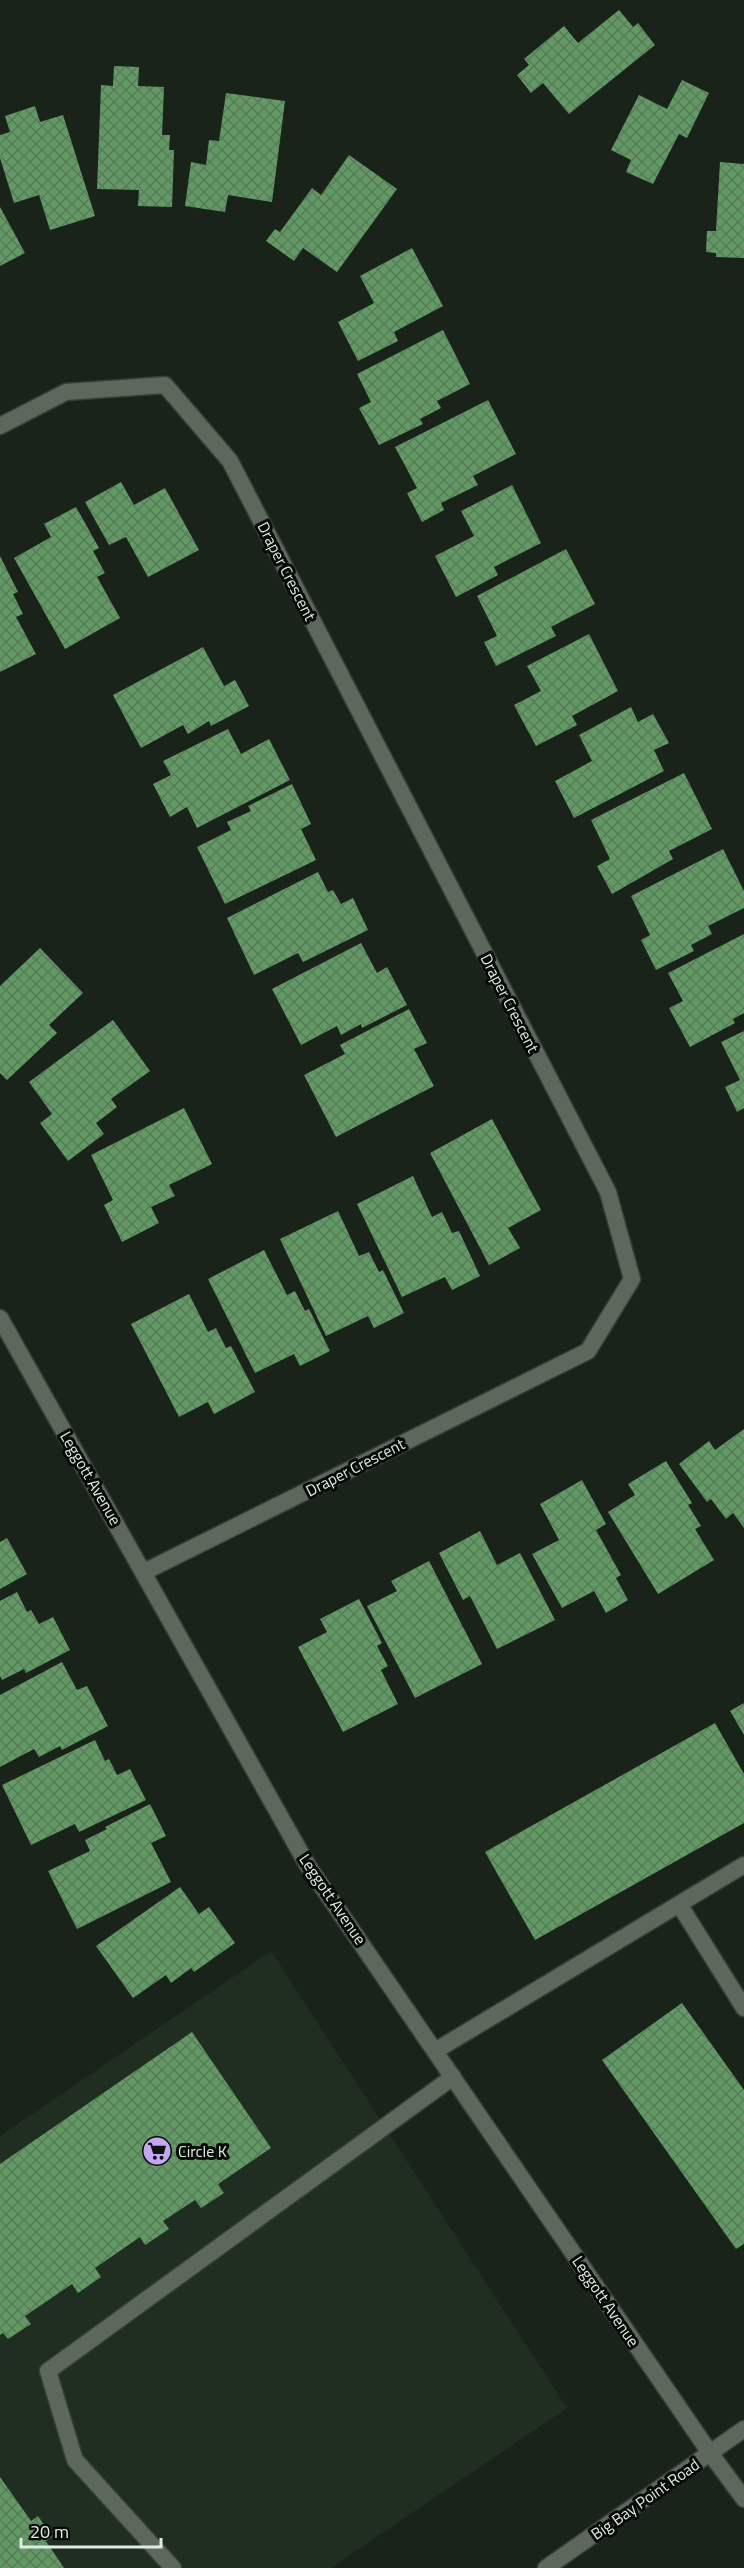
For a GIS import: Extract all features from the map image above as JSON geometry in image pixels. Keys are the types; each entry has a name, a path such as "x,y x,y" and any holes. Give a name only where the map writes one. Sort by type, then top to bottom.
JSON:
{"street":[{"name":"Draper Crescent","path":"0,426 66,392 165,385 230,461 608,1192 632,1280 588,1350 144,1572"},
{"name":"Leggott Avenue","path":"0,1318 308,1866 710,2453 744,2499"},
{"path":"435,2051 744,1865"},
{"path":"680,1904 744,2008"},
{"path":"173,2568 75,2460 48,2371 453,2077"},
{"name":"Big Bay Point Road","path":"546,2568 744,2429"}],"shaded area":[{"path":"271,1951 567,2408 331,2568 0,2568 0,2136"}],"building":[{"path":"619,10 633,27 638,23 655,45 569,114 543,83 531,93 517,75 529,65 524,59 564,26 578,43"},
{"path":"114,66 139,67 138,86 164,87 162,135 170,135 169,150 174,150 172,207 138,206 139,190 97,189 101,85 113,86"},
{"path":"682,80 709,93 687,138 679,134 653,184 626,172 631,160 611,150 639,95 667,109"},
{"path":"226,93 285,101 272,202 228,195 225,212 185,206 191,162 206,165 209,140 219,141"},
{"path":"35,106 40,122 63,115 95,216 50,230 39,195 14,203 0,158 0,135 10,132 5,116"},
{"path":"349,155 397,189 337,272 303,248 294,261 266,241 275,229 280,232 312,188 321,195"},
{"path":"720,162 744,164 744,258 716,257 716,253 706,252 707,231 716,231"},
{"path":"0,207 25,253 0,266"},
{"path":"412,248 443,306 394,332 398,341 358,361 338,322 374,303 360,276"},
{"path":"443,330 470,384 437,401 441,408 420,419 423,424 379,445 359,408 371,402 357,374"},
{"path":"488,400 516,454 473,476 478,485 441,503 444,510 422,522 407,493 417,488 395,447"},
{"path":"121,482 134,505 165,488 199,550 148,577 126,537 109,545 85,502"},
{"path":"512,485 541,543 494,567 498,575 456,597 435,556 474,536 461,511"},
{"path":"76,507 99,548 93,551 105,573 97,577 120,618 65,649 14,558 51,537 44,524"},
{"path":"566,549 595,604 551,627 556,636 496,666 484,642 497,636 477,596"},
{"path":"0,556 18,592 13,594 23,614 16,617 36,654 0,672"},
{"path":"589,634 618,691 572,716 577,725 536,746 514,705 541,691 527,666"},
{"path":"203,647 224,686 235,680 249,706 211,726 209,721 188,734 183,725 141,748 113,695"},
{"path":"631,707 638,722 653,714 669,743 654,750 664,771 574,818 555,781 592,761 579,735"},
{"path":"228,729 241,754 269,739 290,780 197,828 187,807 170,817 153,784 171,775 163,761"},
{"path":"684,773 712,829 669,851 673,859 612,894 597,866 610,859 591,820"},
{"path":"292,784 311,824 301,829 316,860 225,904 197,847 231,830 227,822 251,811 248,806"},
{"path":"723,849 744,891 744,908 708,926 712,934 691,945 694,951 656,970 641,940 650,935 631,896"},
{"path":"318,872 328,892 333,890 341,904 353,898 368,930 303,962 298,953 254,975 227,918"},
{"path":"744,934 744,1013 733,1019 735,1023 690,1047 669,1008 683,1001 668,973"},
{"path":"361,943 377,973 387,967 407,1005 362,1028 361,1024 341,1035 337,1026 301,1045 272,989"},
{"path":"40,948 83,993 49,1025 57,1033 7,1080 0,1073 0,986"},
{"path":"409,1009 427,1043 414,1049 434,1086 336,1137 304,1075 345,1054 340,1045"},
{"path":"113,1020 150,1071 111,1099 117,1107 96,1123 104,1134 68,1161 40,1123 52,1114 29,1082"},
{"path":"744,1031 744,1108 737,1112 725,1087 740,1080 721,1042"},
{"path":"184,1108 212,1164 169,1185 175,1196 151,1207 159,1223 122,1242 104,1205 113,1200 91,1155"},
{"path":"492,1119 541,1210 508,1228 520,1248 489,1265 430,1153"},
{"path":"413,1176 432,1217 442,1212 452,1233 459,1231 480,1276 452,1290 445,1277 402,1297 357,1204"},
{"path":"338,1211 359,1256 369,1252 379,1272 383,1270 404,1313 374,1328 368,1316 326,1336 280,1239"},
{"path":"264,1250 287,1295 295,1291 305,1311 309,1309 330,1351 300,1366 294,1354 255,1373 208,1279"},
{"path":"189,1294 208,1332 216,1328 226,1348 231,1346 255,1392 214,1414 208,1402 179,1417 131,1324"},
{"path":"744,1429 744,1528 733,1513 726,1519 711,1499 707,1502 679,1464 709,1441 715,1450"},
{"path":"666,1461 692,1503 688,1505 701,1526 695,1529 714,1560 658,1594 608,1512 635,1495 628,1484"},
{"path":"582,1480 606,1524 596,1530 621,1575 616,1578 628,1600 606,1613 594,1591 562,1608 532,1554 559,1540 540,1504"},
{"path":"480,1531 497,1565 520,1553 555,1620 497,1649 470,1596 463,1600 439,1553"},
{"path":"7,1538 27,1574 0,1589 0,1542"},
{"path":"429,1561 482,1664 415,1698 367,1606 397,1591 391,1581"},
{"path":"17,1592 27,1612 31,1610 39,1624 53,1617 70,1650 26,1673 24,1669 2,1680 0,1676 0,1601"},
{"path":"359,1599 382,1643 377,1646 388,1666 381,1670 398,1704 343,1732 298,1647 327,1632 320,1619"},
{"path":"62,1662 77,1690 87,1686 108,1726 62,1750 60,1746 39,1757 34,1749 0,1767 0,1695"},
{"path":"744,1703 744,1735 730,1711"},
{"path":"715,1723 744,1774 744,1823 535,1940 485,1852"},
{"path":"95,1740 105,1761 109,1759 117,1775 130,1769 146,1800 79,1832 75,1824 31,1845 2,1785"},
{"path":"150,1804 166,1836 151,1843 171,1882 77,1929 48,1871 90,1851 85,1840"},
{"path":"180,1887 199,1914 209,1907 235,1943 194,1972 191,1968 171,1983 166,1975 133,1998 96,1946"},
{"path":"682,2003 744,2090 744,2244 736,2249 602,2060"},
{"path":"192,2032 271,2148 218,2184 224,2193 201,2208 195,2200 163,2221 169,2229 145,2245 140,2237 95,2268 101,2277 78,2293 72,2284 25,2316 31,2324 8,2339 3,2333 0,2335 0,2164"},
{"path":"0,2477 31,2521 38,2516 52,2537 46,2541 64,2568 0,2568"}],"place":[{"name":"Circle K","path":"157,2151"}]}
